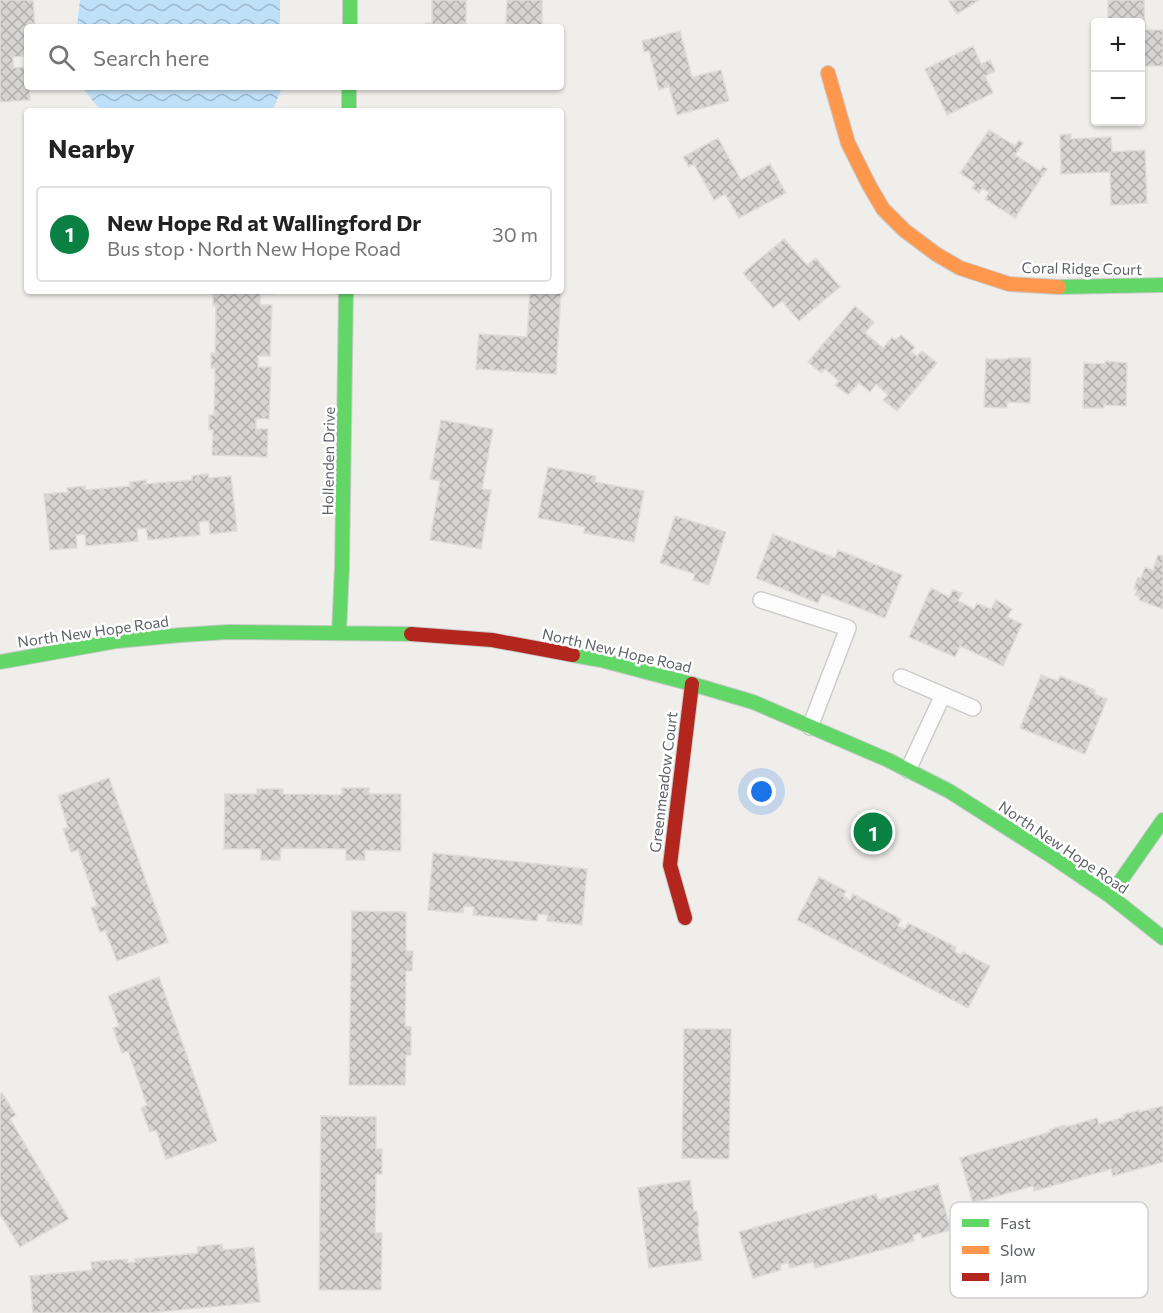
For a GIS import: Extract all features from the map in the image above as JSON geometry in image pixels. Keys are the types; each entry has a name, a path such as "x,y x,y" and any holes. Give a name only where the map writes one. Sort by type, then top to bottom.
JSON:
{"main road":[{"path":"350,0 350,24"},
{"name":"Coral Ridge Court","path":"828,73 848,143 883,209 904,230 936,254 960,268 1009,284 1058,287 1163,285"},
{"path":"349,90 349,108"},
{"name":"Hollenden Drive","path":"339,632 344,515 346,294"},
{"name":"North New Hope Road","path":"0,662 117,641 228,632 339,632 492,640 601,660 753,702 888,760 949,791 999,822 1110,896 1163,938"},
{"name":"Greenmeadow Court","path":"684,918 670,865 692,684"},
{"path":"1110,896 1163,820"}],"lane":[{"path":"761,600 848,628 810,727"},
{"path":"901,677 973,708"},
{"path":"908,770 943,695"}],"water":[{"path":"80,0 280,0 280,24 77,24"},
{"path":"84,90 281,90 273,108 101,108"}],"building":[{"path":"0,0 33,0 35,24 24,24 24,56 13,57 13,68 24,67 24,90 29,90 30,100 0,102"},
{"path":"432,0 466,0 466,24 432,24"},
{"path":"507,0 542,0 542,24 506,24"},
{"path":"948,0 979,0 957,14"},
{"path":"1108,0 1144,0 1145,18 1108,18"},
{"path":"1145,30 1163,30 1163,66 1145,66"},
{"path":"680,31 692,77 721,70 729,101 677,115 669,86 659,90 649,51 644,52 642,41"},
{"path":"973,46 981,64 990,60 995,71 985,76 993,93 947,115 925,69"},
{"path":"989,130 1015,146 1019,140 1023,143 1015,155 1040,171 1043,166 1047,169 1015,218 985,199 989,192 982,188 979,193 972,188 975,183 960,173"},
{"path":"1071,134 1071,139 1111,137 1112,152 1145,150 1147,203 1111,205 1110,172 1061,174 1060,135"},
{"path":"718,138 741,180 770,164 786,193 739,218 725,194 714,200 694,164 689,167 683,157"},
{"path":"784,239 807,265 816,258 840,287 799,321 782,301 773,308 743,273"},
{"path":"213,294 260,294 260,305 272,305 270,356 258,356 258,367 271,367 269,419 256,418 256,429 268,429 267,457 212,455 213,430 209,430 209,415 214,415 215,368 211,368 211,353 215,353 216,306 213,306"},
{"path":"530,294 561,294 556,374 476,369 479,334 527,337"},
{"path":"855,306 874,322 865,333 883,348 892,337 896,340 901,335 915,347 911,352 917,356 922,351 937,363 897,411 883,400 888,395 876,384 870,392 859,383 848,395 835,385 839,381 825,369 821,373 808,362"},
{"path":"1031,358 1030,403 1007,402 1007,408 984,407 986,359"},
{"path":"1105,361 1127,363 1126,406 1104,405 1104,408 1083,408 1084,363 1105,364"},
{"path":"441,420 493,429 482,489 491,490 481,549 430,540 440,481 430,479"},
{"path":"548,467 596,476 595,482 644,491 634,542 584,533 585,527 538,518"},
{"path":"208,474 209,478 231,476 237,531 210,534 209,521 199,522 200,535 148,540 146,528 137,529 138,541 86,546 85,534 76,535 77,548 50,550 44,494 68,492 67,488 85,486 85,490 130,486 130,482 146,480 146,484 192,480 192,476"},
{"path":"675,516 726,532 709,585 693,580 695,574 660,563"},
{"path":"773,534 835,558 838,550 902,575 885,618 822,594 818,603 756,578"},
{"path":"1158,555 1163,556 1163,609 1139,600 1140,597 1135,595 1137,590 1134,589 1145,567 1153,570"},
{"path":"931,588 949,597 953,590 962,593 958,601 974,609 977,603 991,609 996,600 1012,609 1007,617 1022,624 1003,666 960,646 955,657 909,637"},
{"path":"1041,675 1058,681 1060,676 1095,690 1094,694 1107,699 1085,754 1020,728"},
{"path":"109,778 168,942 117,961 105,930 100,932 91,908 97,906 78,850 71,852 63,829 68,827 58,796"},
{"path":"342,788 369,788 369,794 401,794 401,851 365,850 365,860 346,860 346,849 281,848 280,860 261,860 261,849 224,849 225,794 257,794 257,789 283,789 283,794 342,795"},
{"path":"433,853 587,869 582,925 547,921 548,915 538,914 537,921 473,915 474,907 464,906 463,913 428,910"},
{"path":"819,877 846,891 843,896 850,900 853,894 901,919 898,926 905,929 908,923 956,947 955,952 961,955 963,952 990,966 968,1008 797,920"},
{"path":"352,911 406,912 406,951 413,951 412,971 406,971 405,1026 411,1027 411,1055 406,1055 405,1085 349,1085"},
{"path":"159,977 217,1141 166,1159 156,1130 150,1132 141,1108 147,1105 128,1051 122,1053 113,1028 119,1026 108,996"},
{"path":"684,1029 731,1029 729,1159 682,1158"},
{"path":"2,1093 16,1115 10,1119 69,1219 20,1247 0,1214 0,1094"},
{"path":"1163,1106 1163,1162 1113,1176 1111,1169 1034,1191 1033,1186 973,1202 960,1158 1050,1132 1049,1130 1065,1125 1066,1127 1097,1118 1099,1124 1139,1110 1139,1112"},
{"path":"321,1116 376,1117 376,1149 382,1149 382,1174 376,1174 375,1233 382,1233 381,1290 319,1290"},
{"path":"690,1180 694,1211 697,1211 702,1260 649,1268 638,1188"},
{"path":"938,1184 950,1230 922,1238 921,1233 913,1235 914,1241 815,1268 813,1262 790,1268 788,1262 780,1265 781,1270 753,1278 739,1232 876,1194 878,1200"},
{"path":"222,1244 223,1250 254,1247 260,1302 148,1313 33,1313 30,1276 92,1270 91,1262 127,1259 128,1263 135,1262 135,1259 198,1253 197,1247"}],"traffic: fast":[{"path":"350,0 350,24"},
{"path":"349,90 349,108"},
{"path":"1059,287 1163,285"},
{"path":"339,632 346,294"},
{"path":"0,662 117,641 181,635 228,632 411,634"},
{"path":"573,655 601,660 753,702 888,760 949,791 1048,854 1110,896 1163,938"},
{"path":"1110,896 1163,820"}],"traffic: slow":[{"path":"828,73 848,143 883,209 904,230 936,254 960,268 1009,284 1059,287"}],"traffic: jam":[{"path":"411,634 492,640 573,655"},
{"path":"685,918 670,865 692,684"}],"place":[{"name":"New Hope Rd at Wallingford Dr","path":"873,832"}]}
